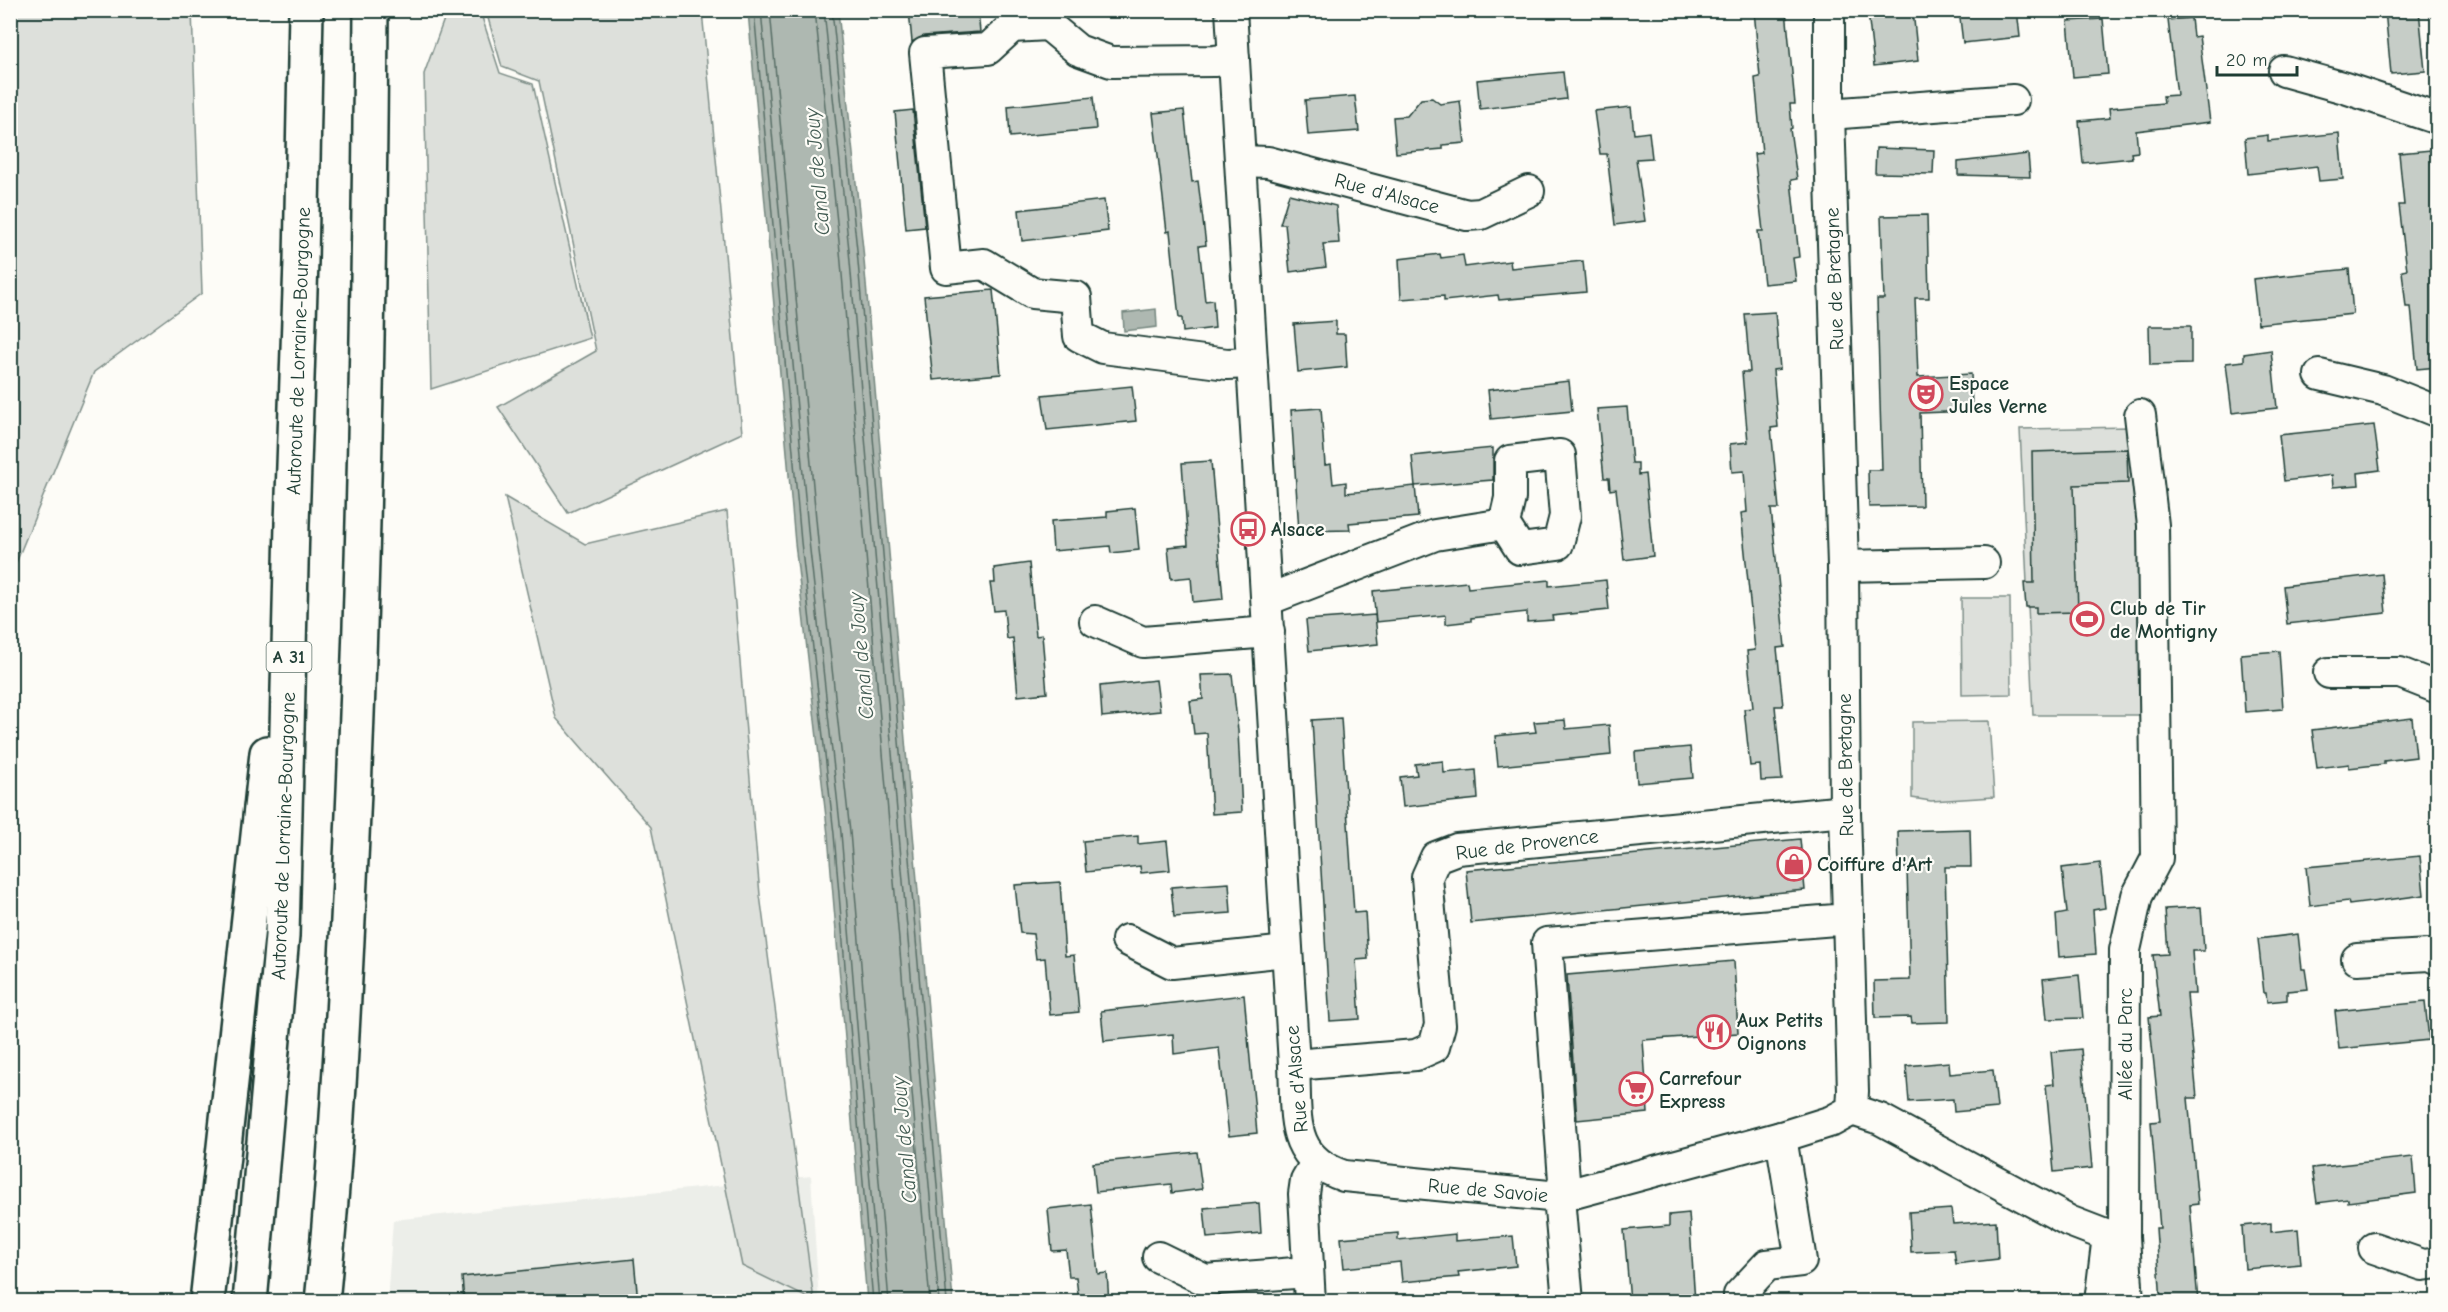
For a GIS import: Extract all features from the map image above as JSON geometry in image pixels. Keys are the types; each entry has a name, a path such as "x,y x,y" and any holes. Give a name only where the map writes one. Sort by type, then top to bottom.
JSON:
{"highway":[{"name":"Autoroute de Lorraine-Bourgogne","path":"250,1302 282,936 306,10"},
{"path":"322,1302 345,979 357,745 367,387 371,10"},
{"path":"207,1302 292,524"}],"street":[{"name":"Rue d'Alsace","path":"1231,10 1298,1128 1306,1153 1316,1163"},
{"name":"Rue de Bretagne","path":"1828,10 1842,566 1852,1110"},
{"path":"1234,59 1111,62 1078,50 1047,18 1012,27 988,49 925,53 946,268 984,264 1032,293 1076,297 1079,336 1103,348 1227,364 1252,363"},
{"path":"2284,70 2438,118"},
{"path":"1829,114 2013,100"},
{"name":"Rue d'Alsace","path":"1241,161 1268,162 1467,214 1481,214 1529,191"},
{"path":"2320,375 2383,390 2438,412"},
{"name":"Allée du Parc","path":"2100,1302 2116,1237 2125,950 2137,896 2157,858 2153,525 2140,414"},
{"path":"1267,600 1435,536 1504,524"},
{"path":"1842,566 1984,563"},
{"path":"1095,621 1143,642 1269,632"},
{"path":"2329,673 2400,673 2438,688"},
{"name":"Rue de Provence","path":"1294,1065 1416,1055 1434,1047 1440,1025 1427,877 1436,857 1457,849 1845,811"},
{"path":"1559,1197 1564,1180 1547,943 1848,918"},
{"path":"1127,940 1172,963 1287,951"},
{"path":"2357,959 2429,955 2438,959"},
{"path":"1559,1197 1832,1122 1852,1110 1880,1119 2069,1221 2116,1237"},
{"path":"1740,1302 1739,1295 1767,1265 1801,1261 1780,1137"},
{"path":"1310,1302 1304,1194 1306,1180 1316,1163"},
{"name":"Rue de Savoie","path":"1316,1163 1344,1176 1559,1197 1568,1302"},
{"name":"Allée du Parc","path":"2116,1237 2128,1302"},
{"path":"2374,1248 2423,1265 2438,1263"},
{"path":"1158,1257 1205,1280 1307,1272"}],"shaded area":[{"path":"11,10 192,11 202,293 94,372 11,575"},
{"path":"447,11 480,11 500,73 533,84 590,338 431,389 424,74"},
{"path":"486,11 702,11 742,433 568,513 498,407 596,351 539,81 502,67"},
{"name":"Club de Tir de Montigny","path":"2129,427 2145,524 2143,715 2033,715 2020,429"},
{"path":"505,497 585,544 727,511 760,895 814,1301 742,1266 651,827 556,718"},
{"path":"1961,598 2010,598 2011,694 1962,695"},
{"path":"1989,721 1994,797 1931,801 1912,798 1912,722"},
{"path":"811,1176 819,1301 387,1302 393,1220"}],"water":[{"name":"Canal de Jouy","path":"748,11 838,11 863,249 953,1301 867,1301 828,835 795,543"},
{"path":"1156,309 1157,327 1124,331 1123,313"}],"building":[{"path":"909,10 978,10 980,32 924,36 912,42"},
{"path":"1754,10 1786,10 1795,104 1790,104 1792,128 1790,129 1797,179 1791,180 1799,257 1793,258 1796,281 1764,284 1758,231 1763,231 1754,154 1762,153 1755,78 1760,77"},
{"path":"1913,10 1918,61 1874,66 1868,12"},
{"path":"1959,10 2017,10 2020,37 1963,43"},
{"path":"2385,10 2419,10 2425,71 2391,74"},
{"path":"2191,18 2193,37 2199,36 2210,122 2136,131 2138,152 2131,153 2132,158 2083,163 2079,121 2110,118 2109,108 2164,103 2163,96 2177,95 2168,20"},
{"path":"2103,19 2108,74 2073,77 2068,21"},
{"path":"1563,72 1566,99 1480,109 1477,80"},
{"path":"1355,96 1359,131 1308,135 1305,100"},
{"path":"1093,97 1096,129 1010,137 1008,106"},
{"path":"1432,98 1440,104 1460,101 1465,143 1443,145 1443,149 1396,153 1393,117 1407,116 1421,99"},
{"path":"1631,107 1634,134 1649,132 1652,158 1636,159 1645,221 1615,225 1607,154 1600,154 1594,111"},
{"path":"913,110 925,227 906,229 895,112"},
{"path":"1184,110 1192,182 1198,181 1206,245 1199,246 1205,301 1213,300 1215,328 1183,332 1182,318 1179,318 1170,231 1167,232 1153,113"},
{"path":"2339,133 2343,179 2319,181 2317,166 2248,174 2245,138 2268,135 2268,141"},
{"path":"1876,148 1934,150 1933,174 1875,173"},
{"path":"2431,150 2432,163 2438,163 2438,367 2417,369 2411,307 2406,307 2402,271 2407,270 2399,205 2404,205 2399,153"},
{"path":"2028,154 2030,177 1958,175 1958,162"},
{"path":"1289,194 1336,206 1339,243 1323,244 1326,267 1290,272 1285,224 1280,224"},
{"path":"1104,200 1108,231 1022,241 1019,210"},
{"name":"Espace Jules Verne","path":"1927,215 1929,298 1915,298 1918,377 1971,374 1972,411 1920,413 1922,506 1869,507 1868,470 1882,470 1877,299 1884,299 1881,216"},
{"path":"1440,254 1441,258 1463,255 1465,267 1510,261 1511,268 1583,261 1586,292 1499,300 1498,295 1444,301 1444,296 1401,299 1399,259"},
{"path":"2349,269 2353,314 2258,324 2253,279"},
{"path":"993,290 1001,374 933,380 924,296"},
{"path":"1775,312 1780,369 1773,370 1778,427 1771,428 1779,509 1771,509 1785,647 1777,648 1783,706 1775,706 1782,780 1761,781 1760,765 1750,766 1744,709 1753,708 1747,651 1755,650 1741,513 1747,512 1744,471 1732,472 1730,444 1748,442 1742,372 1750,372 1745,314"},
{"path":"1336,321 1336,334 1345,334 1347,367 1298,372 1294,324"},
{"path":"2149,326 2191,326 2191,364 2150,365"},
{"path":"2271,350 2277,408 2232,413 2226,363 2244,361 2244,354"},
{"path":"1569,381 1572,411 1491,419 1488,390"},
{"path":"1132,386 1136,421 1047,430 1042,395"},
{"path":"1627,407 1632,463 1638,463 1638,475 1645,474 1653,556 1624,560 1616,489 1610,490 1609,478 1604,478 1597,409"},
{"path":"1321,408 1325,465 1331,464 1333,484 1346,482 1346,493 1415,486 1418,517 1349,523 1350,530 1299,531 1291,410"},
{"path":"2374,425 2380,470 2358,473 2359,485 2333,487 2332,475 2284,481 2279,435"},
{"path":"1493,448 1493,480 1415,486 1412,456"},
{"path":"2127,449 2128,483 2074,485 2078,612 2036,613 2036,607 2026,607 2024,583 2034,583 2032,452"},
{"path":"1211,461 1223,599 1193,602 1191,577 1171,579 1168,547 1188,545 1182,463"},
{"path":"1135,508 1139,550 1111,553 1110,546 1053,551 1051,521 1107,517 1107,511"},
{"path":"1029,563 1036,636 1042,635 1047,693 1018,696 1013,638 1007,639 1004,610 994,611 990,583 995,583 994,568"},
{"path":"2382,574 2386,613 2287,624 2283,586"},
{"path":"1549,580 1549,586 1606,580 1609,610 1552,616 1553,620 1527,622 1527,612 1471,618 1471,621 1446,624 1446,615 1376,622 1373,591 1467,582 1468,588"},
{"path":"1375,615 1378,644 1309,651 1306,620"},
{"path":"2279,651 2283,709 2245,712 2241,654"},
{"path":"1232,674 1238,731 1242,812 1212,814 1207,733 1194,734 1190,701 1203,699 1201,675"},
{"path":"1156,680 1160,711 1102,717 1100,686"},
{"path":"1341,718 1354,913 1365,912 1368,959 1356,960 1360,1019 1330,1021 1312,720"},
{"path":"2412,718 2416,757 2349,768 2349,764 2317,768 2312,730"},
{"path":"1565,720 1566,729 1609,725 1611,755 1498,766 1495,736 1536,732 1534,722"},
{"path":"1690,747 1693,778 1637,783 1635,752"},
{"path":"1443,761 1444,773 1476,770 1478,799 1403,807 1400,777 1417,775 1415,764"},
{"path":"1970,829 1971,867 1945,867 1949,1022 1912,1023 1911,1017 1875,1018 1874,981 1910,980 1907,868 1899,868 1898,831"},
{"path":"1138,836 1138,844 1167,841 1170,870 1141,873 1140,866 1086,872 1083,841"},
{"path":"1800,839 1805,890 1471,923 1466,870"},
{"path":"2420,856 2424,895 2349,905 2348,901 2310,906 2306,867"},
{"path":"2100,863 2105,908 2093,910 2096,954 2059,957 2056,915 2067,913 2062,868"},
{"path":"1060,882 1065,956 1074,955 1079,1012 1050,1015 1045,958 1036,959 1033,934 1020,933 1015,885"},
{"path":"1229,883 1231,913 1174,917 1171,887"},
{"path":"2201,907 2204,951 2192,951 2195,994 2187,994 2197,1098 2188,1098 2198,1204 2190,1205 2198,1302 2161,1302 2156,1228 2160,1228 2151,1122 2160,1121 2149,1017 2160,1016 2153,955 2168,954 2165,909"},
{"path":"2298,934 2302,969 2305,969 2308,989 2287,991 2287,1000 2267,1002 2258,939"},
{"path":"1734,961 1738,1033 1643,1040 1648,1113 1577,1120 1567,975"},
{"path":"2079,975 2083,1018 2047,1019 2043,979"},
{"path":"1244,995 1257,1133 1229,1136 1219,1048 1174,1054 1173,1034 1104,1041 1101,1011"},
{"path":"2425,1002 2429,1040 2339,1049 2335,1011"},
{"path":"2081,1049 2092,1168 2054,1172 2046,1085 2054,1084 2051,1052"},
{"path":"1949,1062 1950,1074 1993,1070 1997,1108 1954,1112 1953,1099 1909,1102 1906,1066"},
{"path":"1197,1152 1202,1189 1172,1193 1171,1184 1096,1192 1093,1163"},
{"path":"2413,1157 2416,1193 2348,1202 2348,1199 2317,1203 2312,1168"},
{"path":"1259,1203 1261,1233 1207,1238 1204,1208"},
{"path":"1091,1204 1098,1274 1107,1273 1109,1302 1079,1302 1076,1277 1069,1277 1066,1250 1052,1251 1048,1209"},
{"path":"1951,1209 1953,1224 1996,1221 1998,1259 1956,1264 1954,1250 1911,1252 1909,1212"},
{"path":"1689,1213 1695,1302 1630,1302 1624,1230 1669,1226 1669,1215"},
{"path":"2271,1223 2271,1232 2298,1229 2301,1264 2245,1269 2242,1226"},
{"path":"1398,1233 1398,1240 1455,1234 1455,1241 1513,1236 1516,1266 1458,1272 1459,1277 1402,1282 1400,1262 1344,1268 1341,1238"},
{"path":"634,1259 638,1302 464,1302 462,1277"}],"place":[{"name":"Espace Jules Verne","path":"1926,394"},
{"name":"Alsace","path":"1248,529"},
{"name":"Club de Tir de Montigny","path":"2087,619"},
{"name":"Coiffure d'Art","path":"1794,864"},
{"name":"Aux Petits Oignons","path":"1714,1032"},
{"name":"Carrefour Express","path":"1636,1089"}]}
